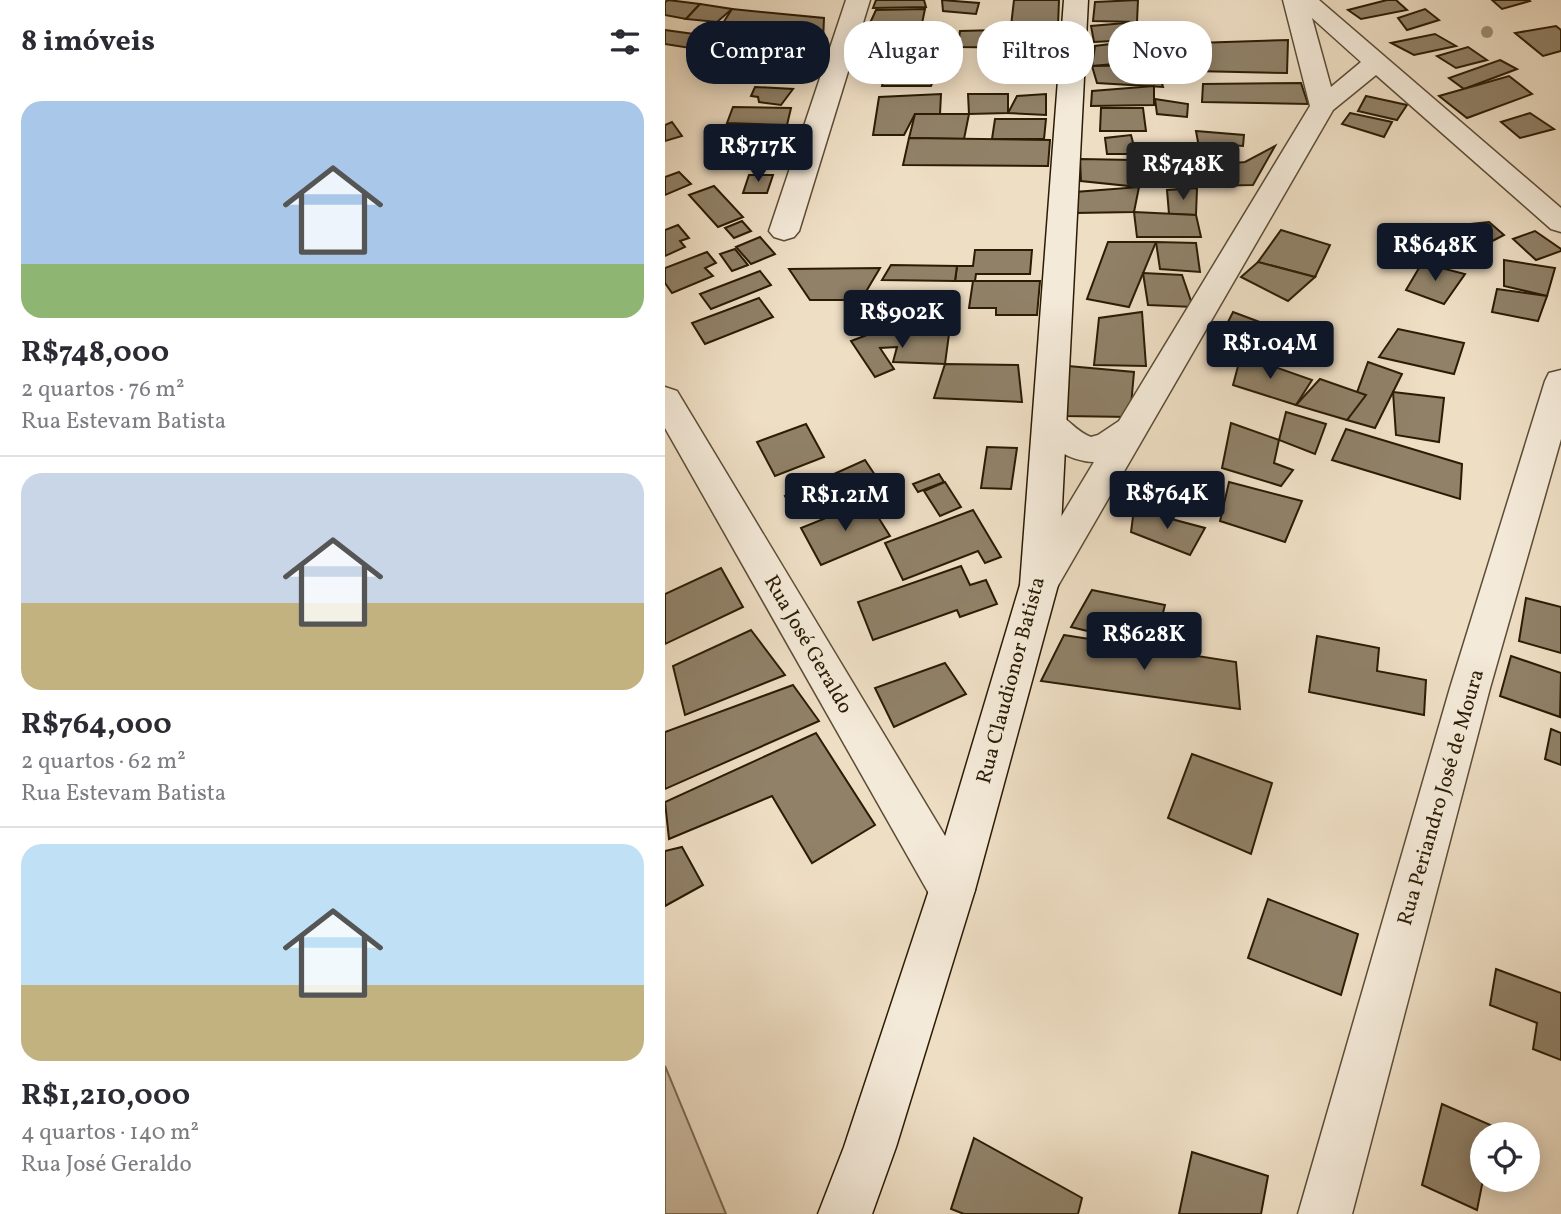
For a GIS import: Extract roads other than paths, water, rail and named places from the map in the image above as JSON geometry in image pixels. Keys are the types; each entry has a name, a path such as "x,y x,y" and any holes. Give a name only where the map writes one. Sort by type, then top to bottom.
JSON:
{"street":[{"path":"784,231 858,0"},
{"name":"Rua Claudionor Batista","path":"845,1214 870,1147 953,890 1039,585 1076,0"},
{"path":"1295,0 1323,106"},
{"path":"1305,0 1561,223"},
{"path":"1039,585 1323,106 1377,61"},
{"name":"Rua Periandro José de Moura","path":"1325,1214 1470,688 1561,381"},
{"name":"Rua José Geraldo","path":"665,399 953,890"},
{"path":"1050,424 1065,440 1084,449 1094,450 1116,443 1134,427"}]}
